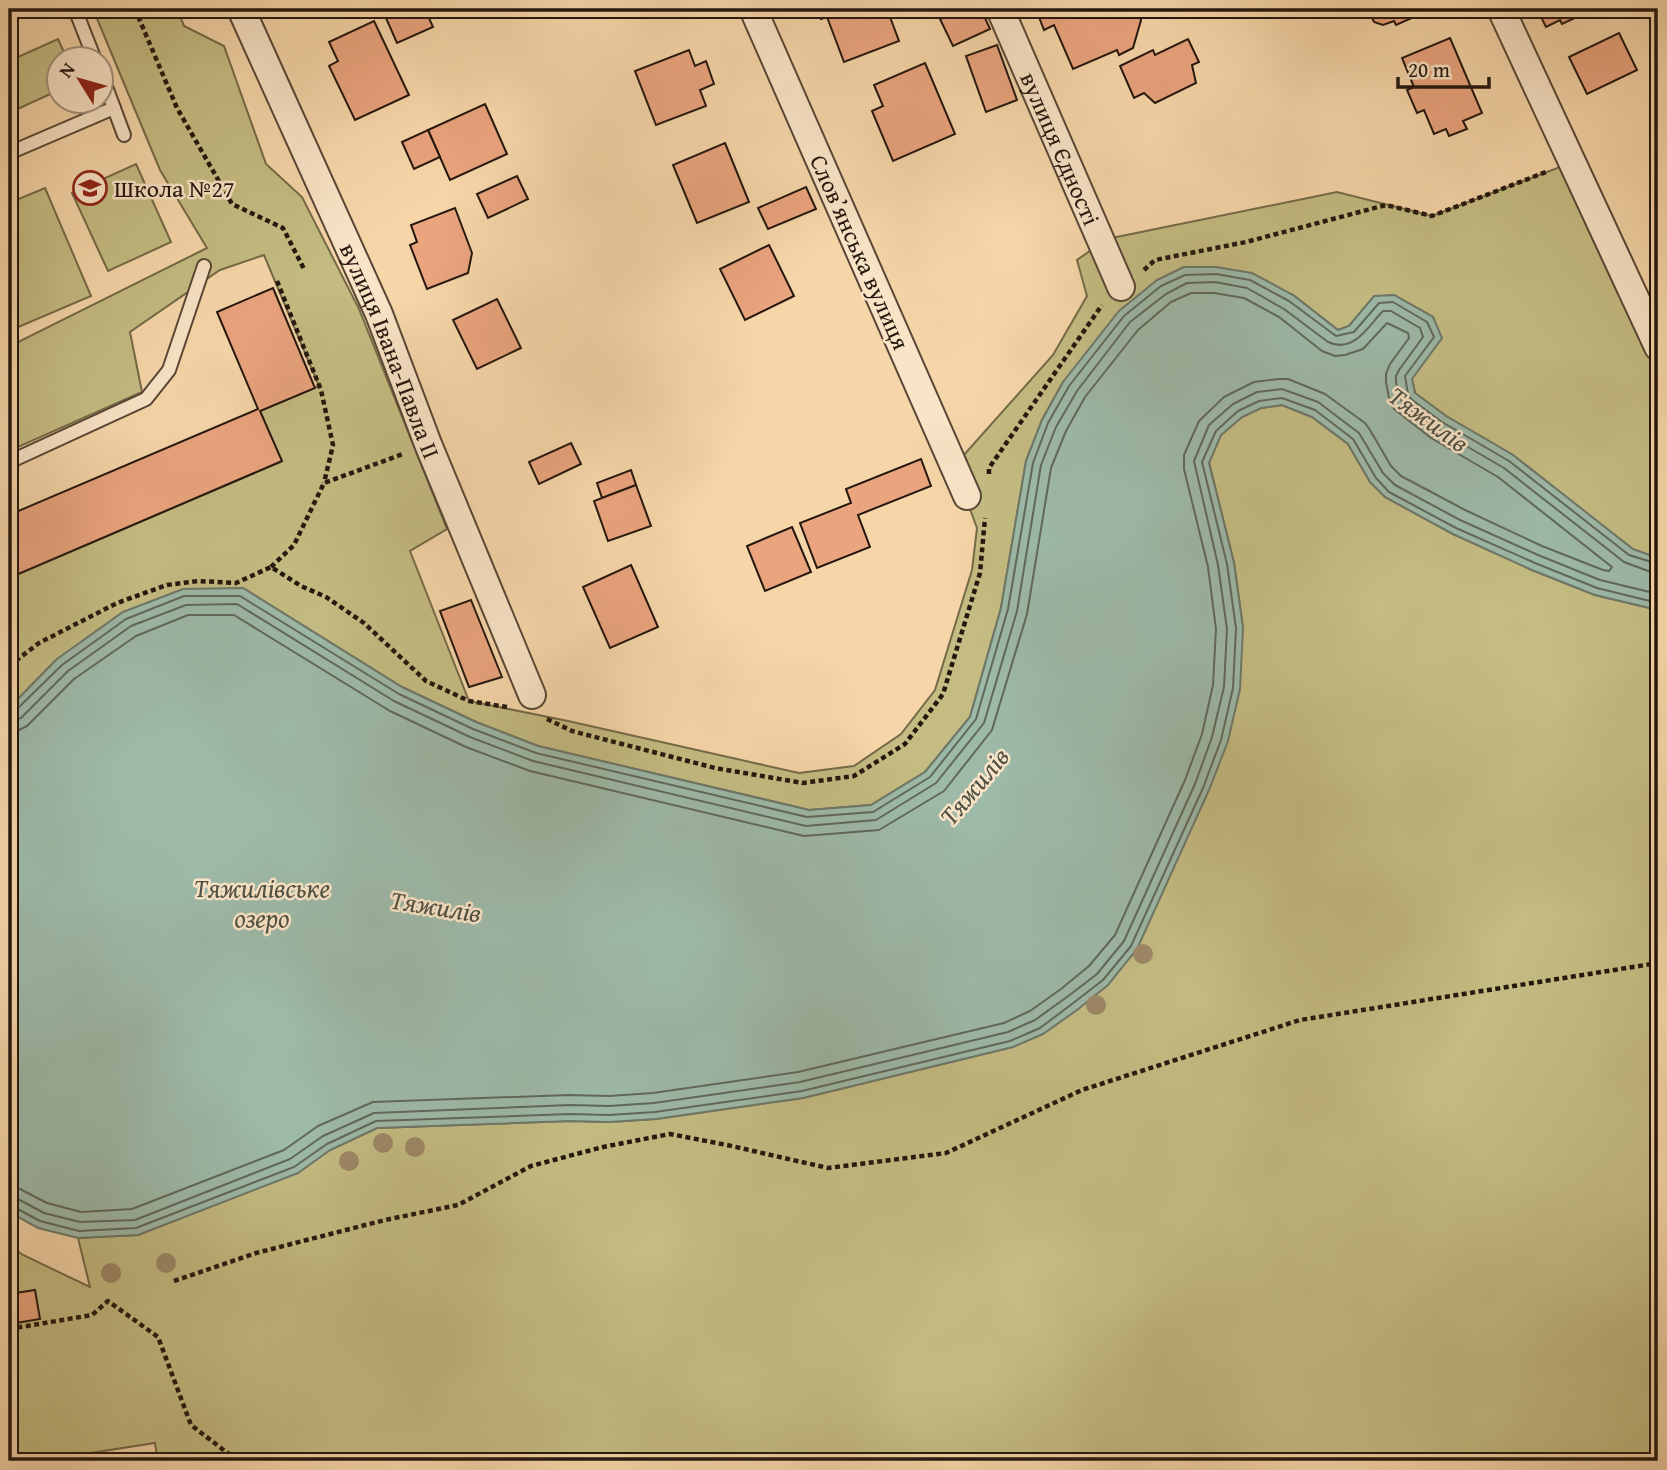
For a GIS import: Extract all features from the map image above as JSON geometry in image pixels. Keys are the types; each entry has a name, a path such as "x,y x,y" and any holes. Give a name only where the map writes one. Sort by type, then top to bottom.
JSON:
{"street":[{"name":"вулиця Івана-Павла II","path":"241,9 379,314 531,703"},
{"name":"Словʼянська вулиця","path":"753,9 980,495"},
{"name":"вулиця Єдності","path":"1000,9 1121,288"},
{"path":"1501,9 1658,347"}],"lane":[{"path":"75,9 90,46"},
{"path":"116,113 124,135"},
{"path":"9,153 93,116"},
{"path":"9,462 146,399 169,370 204,265"}],"path":[{"path":"135,9 177,108 232,204 283,228 304,269"},
{"path":"271,567 301,586 326,597 364,623 426,681 469,701 531,703 572,731 715,768 803,783 855,776 905,744 943,694 981,573 980,495 989,468 1105,300 1155,260 1246,242 1386,205 1432,216 1573,162"},
{"path":"9,666 39,643 117,603 167,585 198,581 236,583 271,567 294,545 324,483 333,445 321,390 276,281"},
{"path":"324,483 428,444"},
{"path":"174,1281 256,1253 385,1220 458,1205 531,1166 603,1147 670,1134 828,1168 946,1153 1082,1090 1300,1020 1658,963"},
{"path":"9,1329 92,1315 107,1301 158,1337 191,1425 238,1461"}],"shaded area":[{"path":"93,9 177,9 184,26 224,46 266,164 302,197 359,309 447,529 410,551 469,701 799,773 854,766 901,734 935,690 972,570 977,528 954,466 1053,355 1087,296 1077,260 1107,239 1337,192 1432,216 1573,162 1658,347 1658,558 1633,550 1513,455 1446,416 1415,393 1412,379 1433,317 1394,295 1374,297 1349,326 1338,330 1293,295 1216,267 1184,267 1157,280 1063,382 1042,420 1026,461 1001,608 970,717 925,772 871,805 809,810 538,746 476,722 402,687 243,588 57,659 9,708 9,578 281,462 260,411 319,386 264,255 220,270 130,332 142,392 9,451 9,352 20,341 207,248 160,170 116,64 116,46 108,46"},
{"path":"58,39 61,46 46,46 46,96 9,113 9,61"},
{"path":"136,164 171,242 108,271 72,193"},
{"path":"45,188 91,296 9,331 9,203"},
{"path":"1282,405 1312,417 1348,444 1370,482 1385,497 1453,534 1532,570 1595,595 1658,610 1658,1461 158,1461 155,1443 39,1461 9,1461 9,1245 23,1255 90,1287 78,1238 138,1235 297,1173 330,1150 377,1128 656,1119 803,1098 1013,1047 1243,628 1234,563 1209,462 1221,435 1242,417 1261,408"}],"water":[{"name":"Тяжилівське озеро","path":"1184,267 1216,267 1252,273 1293,295 1338,330 1349,326 1374,296 1394,295 1433,317 1442,338 1412,379 1415,393 1446,416 1513,455 1633,549 1658,558 1658,610 1595,595 1453,534 1385,497 1370,482 1348,444 1312,417 1282,405 1261,408 1242,417 1221,435 1209,463 1234,563 1243,628 1240,689 1228,741 1209,790 1137,949 1108,985 1043,1034 1013,1047 803,1098 656,1119 377,1128 330,1150 298,1173 138,1235 78,1238 38,1228 9,1212 9,708 57,659 123,612 183,589 243,588 402,687 476,722 538,746 809,810 871,805 925,772 970,717 1001,608 1026,461 1042,420 1063,382 1119,311 1157,280"}],"building":[{"path":"382,9 425,9 433,27 397,43"},
{"path":"817,9 887,9 899,41 844,62 827,17 821,19"},
{"path":"954,9 981,9 990,29 953,46 940,19 956,12"},
{"path":"1058,9 1136,9 1141,20 1133,48 1119,55 1117,50 1073,69 1054,25 1044,30 1039,17"},
{"path":"1368,9 1421,9 1412,13 1414,17 1396,25 1394,21 1383,25 1374,22"},
{"path":"1537,9 1594,9 1562,24 1560,20 1546,27"},
{"path":"374,21 409,95 355,120 329,66 338,61 329,42"},
{"path":"1619,33 1637,70 1587,94 1569,57"},
{"path":"1450,38 1482,113 1463,121 1467,129 1449,136 1446,129 1434,134 1424,110 1417,113 1407,90 1414,87 1402,58"},
{"path":"1188,39 1199,62 1192,65 1196,83 1155,103 1144,93 1134,98 1120,66 1153,50 1155,55"},
{"path":"997,45 1017,100 986,112 966,56"},
{"path":"689,50 695,66 706,61 714,84 700,90 706,106 656,125 635,71"},
{"path":"925,63 955,134 893,161 872,111 883,106 874,85"},
{"path":"485,104 507,154 450,180 428,130"},
{"path":"428,130 440,157 414,169 402,142"},
{"path":"725,143 749,202 697,223 673,165"},
{"path":"517,176 528,199 488,218 477,194"},
{"path":"806,187 816,209 768,229 758,208"},
{"path":"455,208 472,253 468,273 427,289 410,245 417,242 411,225"},
{"path":"769,245 794,296 745,320 720,269"},
{"path":"273,288 315,388 260,411 282,461 9,578 9,515 258,409 217,312"},
{"path":"497,299 521,348 477,369 453,320"},
{"path":"571,443 581,464 539,484 529,462"},
{"path":"921,459 931,486 858,515 870,547 817,568 800,523 851,503 846,489"},
{"path":"631,470 636,485 602,498 597,483"},
{"path":"636,485 651,526 608,541 594,501"},
{"path":"792,527 811,572 765,591 747,546"},
{"path":"631,565 658,627 610,648 583,587"},
{"path":"471,600 502,677 469,687 440,611"},
{"path":"35,1290 40,1319 10,1324 9,1294"}],"place":[{"name":"Школа №27","path":"90,188"}],"water label":[{"name":"Тяжилів","path":"1429,419"},
{"name":"Тяжилів","path":"974,786"},
{"name":"Тяжилів","path":"436,906"}]}
